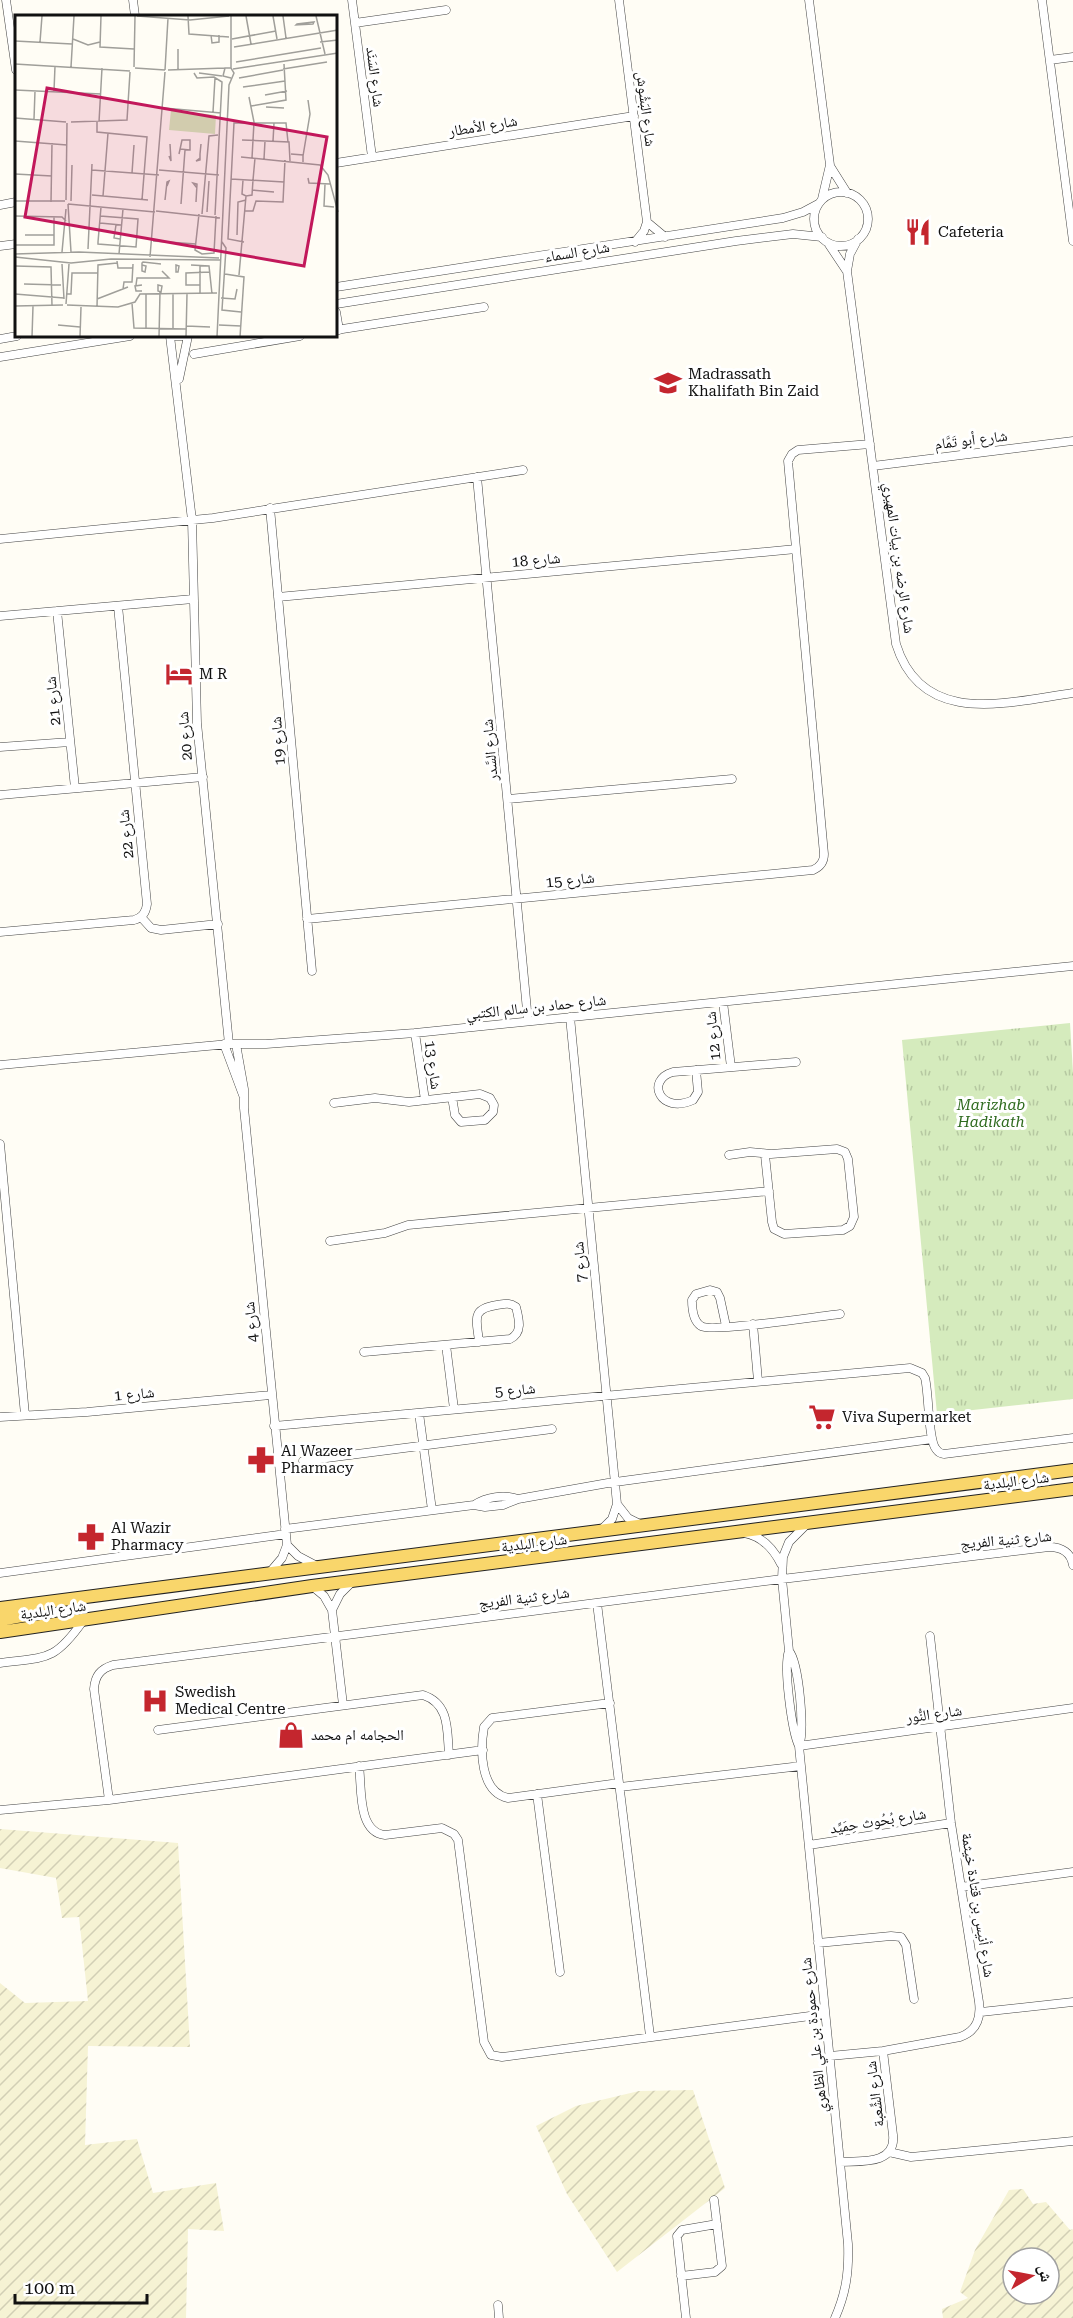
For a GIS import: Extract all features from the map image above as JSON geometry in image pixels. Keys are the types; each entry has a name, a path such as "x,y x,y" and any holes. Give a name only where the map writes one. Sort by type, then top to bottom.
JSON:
{"main road":[{"name":"شارع البلدية","path":"0,1608 1073,1470"},
{"name":"شارع البلدية","path":"0,1632 312,1586 1073,1489"},
{"path":"0,1600 17,1605"},
{"path":"0,1620 27,1615 50,1601"}],"street":[{"path":"6,0 15,63"},
{"path":"133,0 135,15"},
{"name":"شارع السَنَد","path":"352,0 372,157"},
{"name":"شارع البَشُوش","path":"619,0 647,222"},
{"path":"809,0 830,165 814,222 825,240 840,245 858,239 865,229 866,209 858,199 847,193 834,193 820,202"},
{"path":"1042,0 1073,242"},
{"path":"355,23 446,10"},
{"path":"1050,60 1073,57"},
{"name":"شارع الأمطار","path":"338,163 634,116"},
{"path":"830,165 847,193"},
{"path":"0,205 15,202"},
{"name":"شارع السماء","path":"338,287 790,217 820,202"},
{"path":"635,242 644,231 647,222 665,237"},
{"name":"شارع السماء","path":"338,304 753,239 793,234 825,240"},
{"name":"شارع الرضه بن بيات المهيري","path":"858,239 850,254 847,271 896,644 904,663 917,680 943,698 974,705 1073,693"},
{"name":"شارع الرضه بن بيات المهيري","path":"825,240 838,255 847,271"},
{"path":"0,246 15,244"},
{"path":"338,330 484,308"},
{"path":"0,339 15,336"},
{"path":"0,357 118,338"},
{"name":"شارع 20","path":"170,338 192,520 197,723 230,1044"},
{"name":"شارع 20","path":"177,389 187,338"},
{"path":"194,354 288,338"},
{"name":"شارع أبو تَمَّام","path":"873,466 1073,441"},
{"path":"796,549 788,465 792,454 802,450 870,444"},
{"path":"0,539 192,520 523,470"},
{"name":"شارع السَّدر","path":"477,477 528,1021"},
{"name":"شارع 19","path":"270,508 312,971"},
{"name":"شارع 18","path":"278,597 796,549"},
{"name":"شارع 15","path":"308,919 813,870 821,864 824,854 796,549"},
{"path":"0,616 193,599"},
{"name":"شارع 22","path":"118,606 147,904 146,912 141,917"},
{"name":"شارع 21","path":"57,611 75,788"},
{"path":"0,747 70,742"},
{"path":"0,795 203,777"},
{"path":"508,799 732,779"},
{"path":"0,932 141,917 152,928 161,930 218,924"},
{"name":"شارع حماد بن سالم الكتبي","path":"0,1065 230,1044 266,1044 415,1033 1073,966"},
{"name":"شارع 12","path":"723,1002 731,1068"},
{"name":"شارع 7","path":"570,1017 616,1504"},
{"name":"شارع 13","path":"415,1033 425,1100"},
{"name":"شارع 4","path":"230,1044 243,1095 287,1545"},
{"path":"696,1070 698,1092 693,1100 672,1104 662,1098 659,1086 665,1075 673,1072 696,1070 731,1068 796,1062"},
{"path":"334,1103 375,1098 402,1102 425,1100 452,1097 484,1094 493,1101 493,1112 485,1120 461,1122 455,1115 452,1097"},
{"path":"0,1144 25,1416"},
{"path":"729,1155 750,1152 765,1155 837,1149 845,1152 848,1159 854,1220 850,1226 843,1230 780,1233 772,1226 765,1155"},
{"path":"330,1241 385,1233 408,1225 769,1191"},
{"path":"726,1326 717,1292 710,1290 696,1294 692,1304 697,1322 709,1328 840,1314"},
{"path":"364,1352 446,1345 479,1342 510,1339 519,1329 516,1307 508,1303 479,1310 477,1316 479,1342"},
{"path":"753,1324 758,1382"},
{"path":"446,1345 454,1409"},
{"name":"شارع 5","path":"274,1425 910,1368 916,1369 925,1378 927,1384 932,1439"},
{"name":"شارع 1","path":"0,1418 271,1395"},
{"path":"419,1413 432,1510"},
{"path":"303,1461 552,1430"},
{"path":"0,1573 432,1510 474,1505 485,1507 503,1505 518,1499 614,1482 932,1439 936,1449 944,1454 1035,1445 1073,1438"},
{"path":"616,1504 628,1518 645,1525"},
{"path":"601,1531 612,1519 616,1504"},
{"name":"شارع حمودة بن علي الظاهري","path":"810,1523 789,1542 782,1566 782,1579 789,1651 796,1663 802,1733 799,1746 849,2268 847,2286 835,2318"},
{"path":"738,1532 754,1536 767,1544 782,1566"},
{"path":"269,1573 282,1558 287,1545 304,1561 319,1567"},
{"name":"شارع ثنية الفريج","path":"109,1800 94,1689 94,1681 98,1673 105,1667 782,1579 1049,1547 1069,1554 1073,1565"},
{"path":"332,1610 340,1594 353,1581"},
{"path":"312,1586 324,1596 332,1610 343,1706"},
{"path":"597,1603 650,2036"},
{"path":"0,1663 39,1658 54,1653 66,1644 83,1621"},
{"name":"شارع أنيس بن قتادة خيثمة","path":"930,1636 951,1823 981,2012"},
{"path":"158,1730 423,1695 432,1698 445,1712 450,1755"},
{"path":"610,1703 492,1718 484,1727 483,1750 486,1778 494,1792 508,1798 801,1766"},
{"name":"شارع النُّور","path":"799,1746 1073,1708"},
{"path":"0,1810 109,1800 483,1750"},
{"path":"359,1766 364,1814 372,1830 385,1835 442,1828 454,1834 458,1840 484,2043 491,2055 502,2057 825,2013"},
{"path":"537,1794 560,1972"},
{"name":"شارع بُحُوث حِمَيِّد","path":"809,1845 951,1823"},
{"path":"961,1887 1073,1872"},
{"path":"818,1943 901,1937 906,1945 914,1999"},
{"path":"830,2056 883,2051 968,2034 974,2028 981,2012 1073,2002"},
{"name":"شارع الشِّعبة","path":"883,2051 894,2141 889,2152"},
{"path":"840,2162 879,2159 889,2152 911,2157 1073,2141"},
{"path":"681,2276 715,2272 720,2269 723,2262 714,2200"},
{"path":"687,2318 676,2241 679,2232 717,2224"},
{"path":"498,2305 499,2318"}],"shaded area":[{"path":"0,1829 178,1843 190,2047 88,2046 85,2145 137,2139 153,2193 216,2183 224,2231 188,2229 186,2318 0,2318 0,1983 25,2003 88,2001 79,1917 62,1918 56,1878 0,1868"},
{"path":"693,2090 725,2188 617,2272 567,2194 536,2126 576,2106 639,2091"},
{"path":"1023,2189 1033,2204 1046,2202 1070,2230 1073,2229 1073,2318 943,2318 942,2309 968,2298 960,2292 975,2250 1009,2190"}],"green space":[{"name":"Marizhab Hadikath","path":"1070,1023 1073,1073 1073,1399 937,1414 902,1040"}],"place":[{"name":"Cafeteria","path":"918,232"},
{"name":"Madrassath Khalifath Bin Zaid","path":"668,383"},
{"name":"M R","path":"179,674"},
{"name":"Viva Supermarket","path":"822,1417"},
{"name":"Al Wazeer Pharmacy","path":"261,1460"},
{"name":"Al Wazir Pharmacy","path":"91,1537"},
{"name":"Swedish Medical Centre","path":"155,1701"},
{"name":"الحجامه ام محمد","path":"291,1735"}]}
